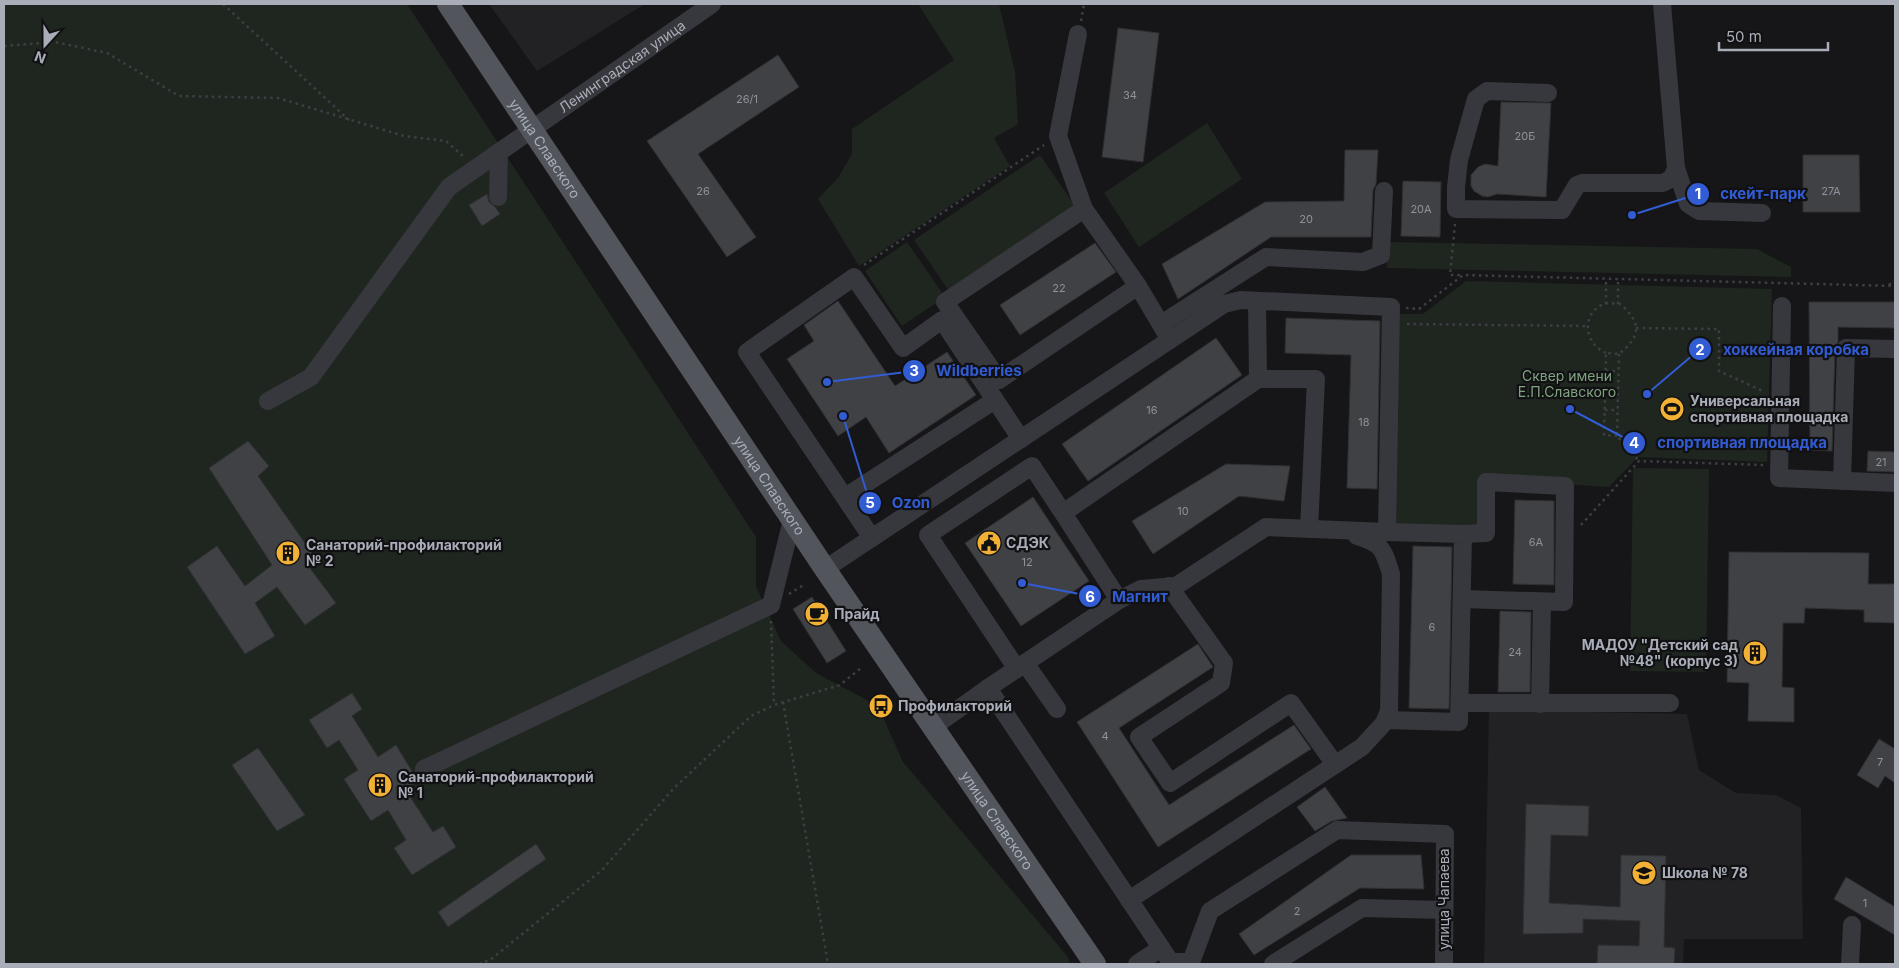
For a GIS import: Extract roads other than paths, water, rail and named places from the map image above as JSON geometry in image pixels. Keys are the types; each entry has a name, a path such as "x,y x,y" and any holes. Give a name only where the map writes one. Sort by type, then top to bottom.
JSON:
{"main road":[{"name":"улица Славского","path":"448,4 825,569 1095,964"}],"street":[{"name":"Ленинградская улица","path":"268,401 310,377 449,187 712,4"},
{"path":"1662,4 1676,168 1688,204 1700,211 1762,212"},
{"path":"1078,34 1058,136 1084,208 1138,286 1170,340"},
{"path":"1548,93 1486,91 1476,99 1459,160 1456,209 1562,210 1577,185 1582,183 1663,183 1672,178 1676,168"},
{"path":"498,197 499,152"},
{"path":"1161,324 1266,257 1363,262 1381,255 1384,191"},
{"path":"1084,208 945,302 1000,380 1138,286"},
{"path":"872,538 747,352 854,277 903,348 942,320 1021,439"},
{"path":"825,569 1224,304 1241,300 1391,315 1387,532"},
{"path":"1257,302 1258,379"},
{"path":"1782,306 1779,478 1895,483"},
{"path":"1842,481 1846,348 1895,349"},
{"path":"1063,513 1258,379 1316,380 1309,529"},
{"path":"845,497 995,400"},
{"path":"928,536 1032,466 1119,600"},
{"path":"933,727 1119,600 1141,589 1176,586 1266,527 1343,531 1486,534 1486,482 1565,486 1564,602 1462,599"},
{"path":"912,512 1021,666 1057,709"},
{"path":"424,769 771,605 792,520"},
{"path":"1129,900 1362,746 1386,720 1389,711 1391,574 1384,553 1375,542 1343,531"},
{"path":"1386,720 1459,722 1463,534"},
{"path":"1169,586 1224,664 1221,682 1139,737 1170,783 1292,703 1334,763"},
{"path":"1540,704 1542,602"},
{"path":"988,688 1168,958 1136,964"},
{"path":"1460,703 1670,703"},
{"name":"улица Чапаева","path":"1168,958 1192,962 1210,911 1337,830 1445,834 1444,964"},
{"path":"1272,964 1362,908 1444,910"},
{"path":"1850,964 1852,924"}],"place":[{"name":"скейт-парк","path":"1632,215"},
{"name":"Wildberries","path":"827,382"},
{"name":"хоккейная коробка","path":"1647,394"},
{"name":"спортивная площадка","path":"1570,409"},
{"name":"Универсальная спортивная площадка","path":"1672,409"},
{"name":"Ozon","path":"843,416"},
{"name":"СДЭК","path":"989,543"},
{"name":"Санаторий-профилакторий № 2","path":"288,553"},
{"name":"Магнит","path":"1022,583"},
{"name":"Прайд","path":"817,614"},
{"name":"МАДОУ \"Детский сад №48\" (корпус 3)","path":"1755,653"},
{"name":"Профилакторий","path":"881,706"},
{"name":"Санаторий-профилакторий № 1","path":"380,785"},
{"name":"Школа № 78","path":"1644,873"}],"park label":[{"name":"Сквер имени Е.П.Славского","path":"1567,384"}]}
